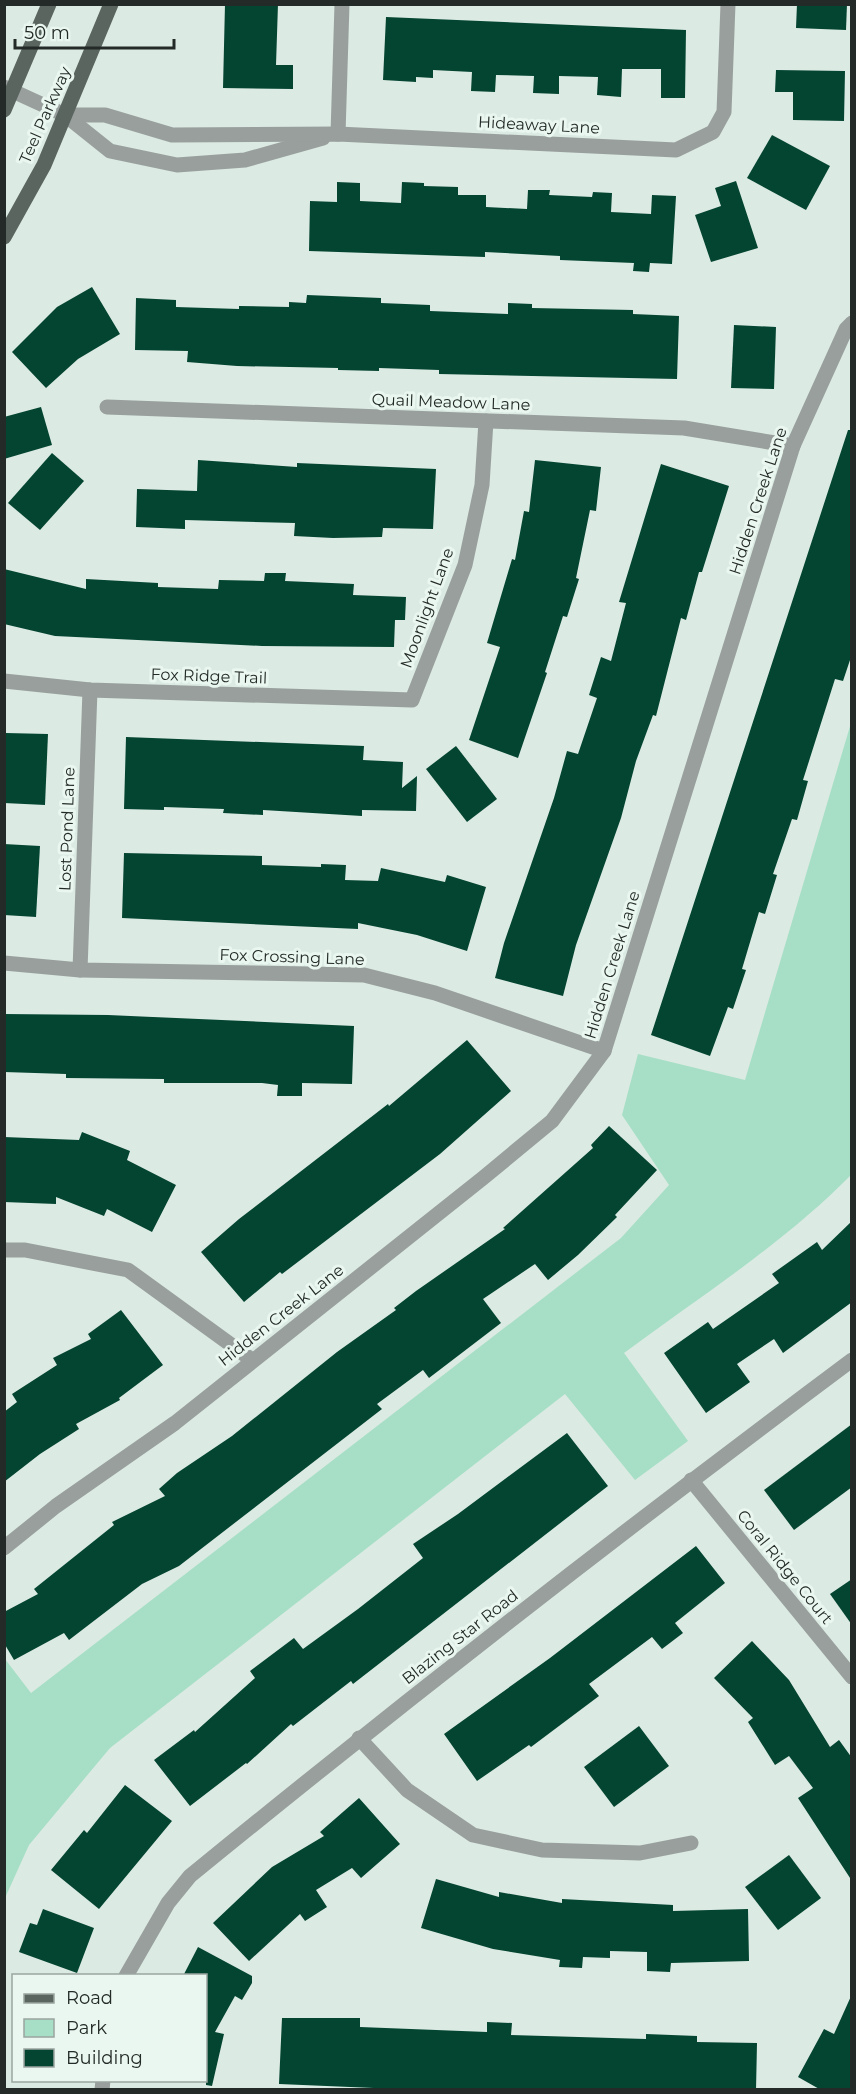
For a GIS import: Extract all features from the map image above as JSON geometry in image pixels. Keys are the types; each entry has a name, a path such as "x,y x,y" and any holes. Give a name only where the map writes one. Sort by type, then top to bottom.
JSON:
{"main road":[{"path":"4,110 9,89 49,4"},
{"name":"Teel Parkway","path":"4,237 44,165 111,4"}],"street":[{"path":"338,134 342,4"},
{"name":"Hideaway Lane","path":"65,115 105,114 172,135 338,134 676,150 713,132 724,112 728,4"},
{"name":"Hideaway Lane","path":"9,89 65,115 110,151 177,165 245,160 338,134"},
{"name":"Hidden Creek Lane","path":"4,1548 56,1506 176,1423 552,1121 604,1051 793,446 846,329 852,323"},
{"name":"Quail Meadow Lane","path":"107,407 684,428 793,446"},
{"name":"Moonlight Lane","path":"412,700 465,565 482,485 486,421"},
{"name":"Fox Ridge Trail","path":"4,681 90,690 412,700"},
{"name":"Lost Pond Lane","path":"80,970 90,690"},
{"name":"Fox Crossing Lane","path":"4,963 80,970 364,975 435,993 604,1051"},
{"path":"4,1250 26,1250 128,1270 252,1360"},
{"name":"Blazing Star Road","path":"127,1974 168,1903 190,1876 359,1738 691,1480 852,1360"},
{"name":"Coral Ridge Court","path":"691,1480 852,1677"},
{"path":"359,1738 407,1790 473,1835 542,1850 640,1853 691,1843"}],"green space":[{"path":"851,723 851,1175 770,1246 624,1353 688,1441 635,1480 565,1394 110,1748 29,1845 5,1898 5,1659 31,1693 621,1238 669,1185 622,1115 638,1054 745,1080"}],"building":[{"path":"225,4 278,4 276,65 293,65 293,89 223,88"},
{"path":"797,4 847,4 846,30 796,28"},
{"path":"386,17 686,30 685,98 661,98 661,69 622,69 621,97 597,95 598,77 559,76 559,94 533,93 534,76 496,75 495,92 471,91 472,72 433,70 433,78 416,77 416,82 383,80"},
{"path":"776,70 845,71 844,121 793,120 793,92 775,92"},
{"path":"772,135 830,166 806,210 747,178"},
{"path":"736,181 758,248 711,262 695,215 721,206 715,188"},
{"path":"337,182 360,183 360,201 401,203 402,182 424,183 424,186 458,187 458,195 486,195 486,207 527,209 528,190 550,190 549,195 592,197 593,192 612,193 611,212 651,214 652,195 676,196 672,264 650,263 649,272 633,271 634,263 560,260 560,256 485,252 485,257 309,251 310,201 337,202"},
{"path":"92,287 120,334 78,359 46,388 12,352 57,307"},
{"path":"307,295 381,298 381,303 430,305 430,311 508,314 508,303 532,304 532,308 633,310 633,314 679,316 677,379 439,374 439,370 379,368 379,371 237,366 187,362 188,351 135,350 136,298 176,300 176,307 239,309 239,306 289,307 289,302 306,303"},
{"path":"734,325 776,327 774,389 731,388"},
{"path":"41,407 52,445 4,459 4,417"},
{"path":"848,430 852,430 852,654 843,681 835,679 803,780 808,781 797,820 792,819 773,874 777,875 765,914 759,912 742,969 746,970 733,1009 728,1007 710,1056 651,1035"},
{"path":"52,453 84,481 40,530 8,503"},
{"path":"198,460 297,467 297,463 436,469 433,529 383,528 382,537 333,538 294,536 295,523 185,520 185,529 136,527 137,489 197,491"},
{"path":"535,460 601,467 596,511 590,510 576,578 579,579 567,617 563,616 545,672 547,673 518,758 469,740 500,647 487,643 512,559 515,560 524,511 529,512"},
{"path":"661,464 729,486 702,572 699,572 686,620 681,618 656,716 653,715 636,761 621,818 576,945 563,996 495,978 504,943 554,798 567,751 578,754 597,698 589,695 601,657 611,661 626,603 619,602"},
{"path":"4,569 86,589 86,579 158,583 158,587 218,589 219,580 264,581 265,573 286,573 285,581 354,584 353,595 406,597 405,620 395,620 394,647 262,646 55,636 4,624"},
{"path":"6,733 48,734 45,805 4,803"},
{"path":"126,737 364,746 363,760 403,762 402,788 417,776 416,811 362,810 362,816 263,810 263,815 223,813 224,809 164,807 164,810 124,809"},
{"path":"456,746 497,799 467,822 426,769"},
{"path":"4,844 40,846 36,917 4,915"},
{"path":"124,853 262,856 262,865 321,867 321,864 346,865 345,880 378,881 381,868 445,882 447,875 486,887 467,951 417,935 358,923 358,929 122,918"},
{"path":"4,1014 108,1015 354,1026 352,1084 302,1083 302,1096 277,1096 278,1085 262,1083 164,1083 164,1079 66,1078 66,1074 4,1072"},
{"path":"467,1040 511,1091 440,1154 282,1274 280,1272 244,1302 201,1252 239,1219 388,1104 389,1106"},
{"path":"609,1126 657,1170 615,1215 617,1217 578,1255 548,1280 535,1264 483,1299 501,1323 429,1378 423,1370 377,1404 382,1409 179,1566 142,1584 69,1640 64,1633 14,1660 4,1643 4,1612 38,1594 34,1589 114,1525 112,1522 165,1496 159,1489 177,1473 232,1436 337,1352 396,1310 394,1308 416,1291 505,1229 503,1228 593,1148 591,1145"},
{"path":"82,1132 130,1151 127,1160 176,1185 152,1232 107,1209 104,1216 56,1197 56,1204 4,1202 4,1137 79,1140"},
{"path":"852,1221 852,1302 783,1353 774,1339 737,1364 750,1382 706,1413 664,1353 708,1322 713,1329 779,1283 772,1274 817,1242 822,1250"},
{"path":"121,1310 163,1365 119,1398 120,1400 76,1424 79,1429 40,1454 4,1482 4,1412 17,1402 12,1394 57,1365 53,1358 91,1339 88,1334"},
{"path":"852,1424 852,1487 794,1530 764,1490"},
{"path":"567,1433 608,1486 353,1684 351,1681 293,1726 291,1724 247,1764 190,1806 154,1760 194,1730 195,1732 255,1678 250,1671 294,1638 303,1649 358,1609 423,1558 413,1544 458,1514"},
{"path":"696,1546 725,1583 675,1623 683,1633 662,1649 652,1637 589,1684 599,1696 531,1747 529,1745 477,1781 444,1734 550,1658"},
{"path":"852,1579 852,1625 830,1594"},
{"path":"752,1641 789,1680 830,1747 839,1740 852,1758 852,1881 798,1798 813,1788 789,1756 775,1765 748,1722 753,1718 714,1678"},
{"path":"639,1726 669,1766 614,1807 584,1767"},
{"path":"125,1785 172,1821 99,1909 51,1870 84,1830 87,1833"},
{"path":"359,1798 400,1844 361,1878 352,1868 316,1890 327,1907 305,1921 300,1914 249,1961 213,1923 272,1867 324,1836 320,1832"},
{"path":"789,1855 821,1898 778,1930 745,1887"},
{"path":"436,1879 499,1897 499,1892 562,1903 562,1899 673,1905 673,1911 748,1909 749,1961 671,1963 670,1972 647,1971 647,1952 610,1951 610,1958 583,1957 582,1968 559,1967 560,1960 493,1949 421,1928"},
{"path":"43,1909 94,1928 77,1973 19,1952 30,1923 37,1925"},
{"path":"198,1947 252,1976 252,1983 242,2000 235,1996 215,2032 224,2034 212,2086 206,2085 207,1974 184,1974"},
{"path":"852,1994 852,2090 821,2090 798,2077 824,2029 834,2034"},
{"path":"282,2018 360,2018 360,2027 487,2032 487,2022 512,2023 511,2035 646,2039 646,2034 697,2036 697,2042 757,2043 756,2090 421,2090 279,2084"}]}
